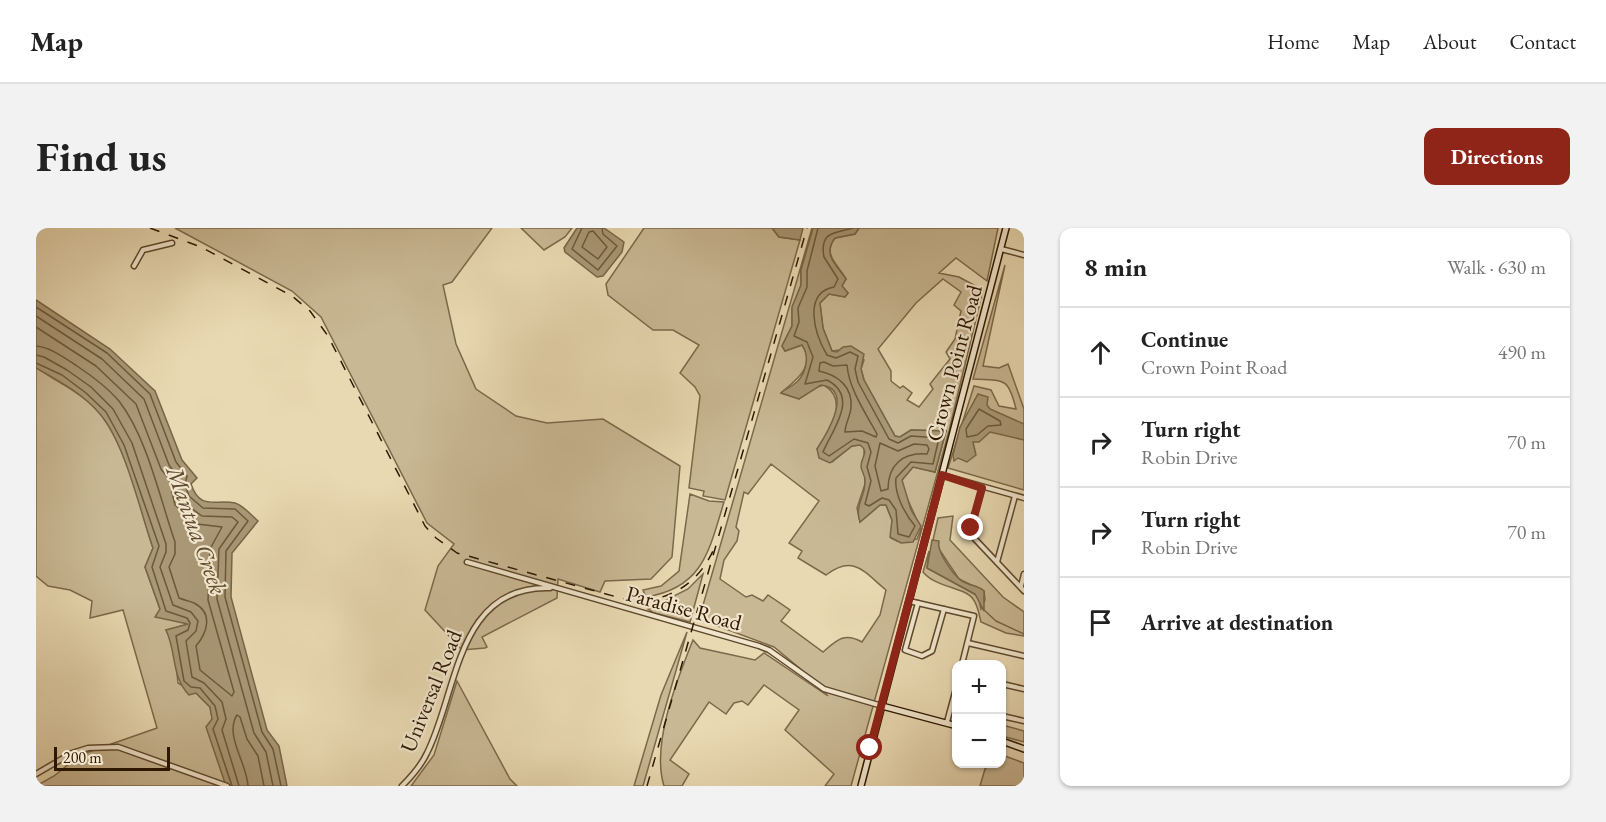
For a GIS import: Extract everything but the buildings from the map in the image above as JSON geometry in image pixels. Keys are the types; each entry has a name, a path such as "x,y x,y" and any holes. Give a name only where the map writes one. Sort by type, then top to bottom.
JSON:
{"main road":[{"name":"Crown Point Road","path":"861,786 1006,228"},
{"path":"882,706 952,724"},
{"path":"1006,742 1024,749"}],"street":[{"path":"134,266 142,250 172,243"},
{"path":"1001,249 1024,255"},
{"path":"942,475 1024,498"},
{"path":"982,488 971,528 975,539 1022,589"},
{"path":"997,561 1015,496"},
{"name":"Paradise Road","path":"467,562 759,646 770,650 824,689 882,706"},
{"path":"1022,589 1024,574"},
{"name":"Universal Road","path":"402,786 414,774 427,753 459,658 477,621 515,592 536,587 556,588"},
{"path":"909,601 974,616 963,660"},
{"path":"918,603 905,651 922,656 932,651 944,609"},
{"path":"968,643 1024,656"},
{"path":"1006,685 1024,689"},
{"path":"947,722 952,709"},
{"path":"1006,717 1024,721"},
{"path":"36,774 72,753 88,748 118,747 227,786"}],"shaded area":[{"path":"175,228 492,228 452,282 443,285 456,344 476,389 516,416 547,423 603,419 680,466 672,557 651,579 605,581 600,592 558,579 557,598 482,637 487,647 462,650 425,610 438,566 454,544 427,523 321,317 292,291"},
{"path":"521,228 572,228 565,237 544,250"},
{"path":"644,228 772,228 779,237 800,240 725,500 703,496 704,491 689,488 700,396 695,387 680,373 699,345 673,330 653,330 608,295 606,284"},
{"path":"812,228 801,270 801,285 792,310 792,326 782,346 785,351 802,345 806,353 806,366 781,393 799,399 824,385 832,392 836,399 835,416 817,449 832,462 852,446 864,447 865,484 857,508 860,522 880,505 886,505 892,520 891,538 897,541 917,539 921,529 902,487 902,480 913,467 935,472 946,431 911,430 900,437 895,436 864,380 861,369 864,360 840,350 832,351 823,328 820,303 829,294 845,297 848,293 842,286 846,279 833,259 831,244 835,238 855,234 859,228 998,228 987,281 956,258 939,273 959,277 983,290 949,431 851,786 825,786 834,774 785,730 799,710 764,685 748,705 742,701 734,703 726,714 709,702 670,760 689,774 682,786 664,786 661,769 663,732 673,693 693,640 700,648 755,660 764,653 828,696 809,676 774,647 699,619","holes":["943,279 961,292 954,305 961,311 955,339 946,352 950,359 930,384 933,389 919,407 907,400 912,393 891,381 891,371 878,349 916,303","771,464 819,501 789,543 802,551 798,558 826,575 844,566 858,568 886,590 880,615 862,642 850,638 841,639 823,652 781,621 790,610 768,595 763,601 752,595 746,597 720,579 724,560 737,541 739,531 736,527 744,492 748,494"]},
{"path":"1005,265 983,366 999,368 1008,364 1024,409 1024,490 948,468 974,386 991,390 999,406 1016,409 1010,391 1003,382 973,379"},
{"path":"36,367 95,408 119,446 153,548 145,567 160,609 190,624 166,630 174,646 178,683 196,693 210,707 226,786 36,786 54,776 80,755 157,728 123,610 90,618 92,601 70,590 48,586 36,576"},
{"path":"690,494 709,501 724,502 708,551 692,576 680,585 646,597 643,590 661,586 679,571"},
{"path":"953,516 950,540 1003,597 1024,612 1024,636 1006,633 981,622 976,604 969,595 935,581 923,572 929,551 927,568 978,596 981,609 985,600 984,591 959,579 933,540 938,518"},
{"path":"703,574 690,622 654,613 648,609 688,589"},
{"path":"687,632 643,786 634,786 661,695"},
{"path":"457,681 510,779 517,786 411,786 434,755"},
{"path":"1006,726 1024,731 1024,742 1006,737"},
{"path":"1006,756 1024,763 1024,786 980,786 985,769 1006,768"}],"water":[{"path":"577,228 604,228 624,242 622,252 603,276 597,277 565,252 564,248"},
{"path":"772,228 803,228 800,240 779,237"},
{"path":"813,228 859,228 855,234 835,238 831,244 830,255 846,279 842,286 848,293 845,297 829,294 820,303 823,328 832,351 837,352 843,347 851,346 864,354 861,369 864,380 895,436 900,437 911,430 946,431 935,472 913,467 902,480 911,510 921,526 913,542 901,543 890,537 892,520 886,505 880,505 860,522 858,511 865,486 861,463 865,452 860,445 852,446 830,463 819,458 817,449 831,424 837,403 836,395 831,388 821,385 799,399 781,393 797,382 805,367 806,356 802,345 785,351 782,346 792,326 792,307 801,285 801,270"},
{"name":"Mantua Creek","path":"36,300 110,349 155,391 182,460 197,478 191,484 199,498 209,502 238,504 258,521 232,553 231,597 267,730 279,746 287,786 226,786 206,727 212,719 210,707 196,693 189,695 183,688 166,630 188,624 155,617 160,609 145,567 153,548 117,442 100,414 86,400 36,368"},
{"path":"978,394 988,397 987,405 990,409 1024,424 1024,440 990,432 979,442 973,442 976,455 967,462 958,458 954,461 953,455 960,427"},
{"path":"932,540 939,541 943,557 959,578 984,591 984,611 975,594 927,568"}],"waterway":[{"path":"984,610 996,621 1024,634"}],"railway":[{"path":"150,228 201,247 292,296 310,311 328,336 425,526 436,538 457,553 635,602 662,597 685,586 703,568 716,544"},
{"path":"647,786 807,228"}],"route":[{"path":"870,748 942,475 982,488 971,528"}]}
